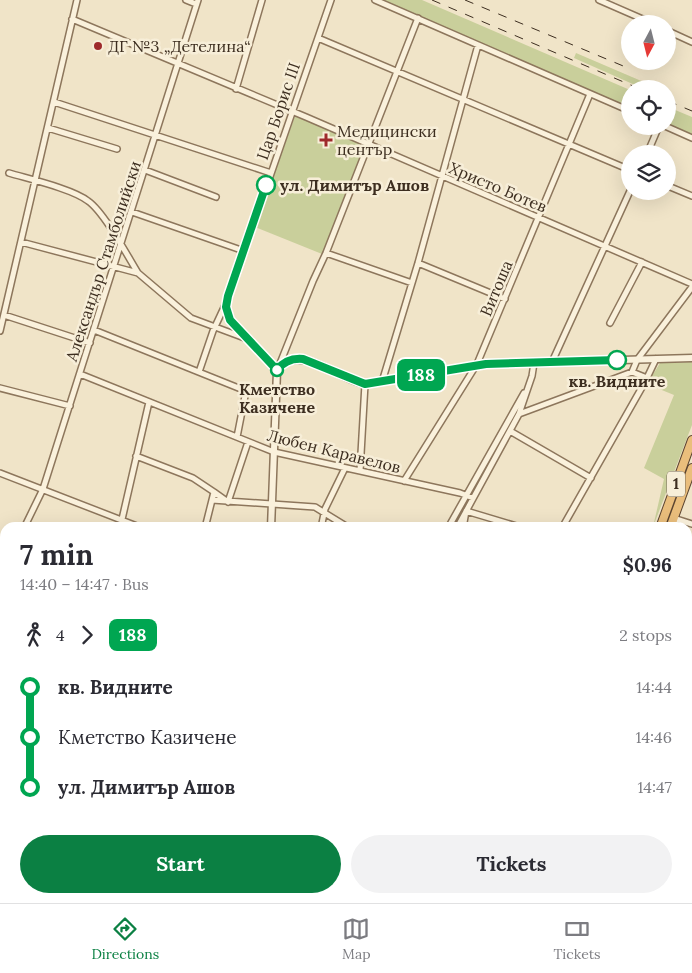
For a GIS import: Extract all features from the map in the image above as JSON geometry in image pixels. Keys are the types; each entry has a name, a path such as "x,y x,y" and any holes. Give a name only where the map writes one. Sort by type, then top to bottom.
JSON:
{"highway":[{"name":"1","path":"662,522 692,440"},
{"name":"1","path":"672,522 692,468"}],"street":[{"path":"0,330 77,0"},
{"path":"186,0 197,2"},
{"path":"236,89 262,0"},
{"name":"Цар Борис III","path":"199,372 226,301 331,0"},
{"path":"375,0 621,107"},
{"path":"599,0 633,15"},
{"name":"Александър Стамболийски","path":"27,522 43,489 197,2"},
{"path":"271,522 277,370 326,253 418,18"},
{"name":"Христо Ботев","path":"72,20 368,144 642,262 692,286"},
{"path":"676,35 692,42"},
{"path":"318,38 621,166"},
{"path":"382,382 418,263 478,45"},
{"name":"Витоша","path":"404,481 477,364 590,94"},
{"path":"54,102 271,173"},
{"path":"48,128 117,149"},
{"path":"676,131 692,138"},
{"path":"145,170 216,197"},
{"path":"9,173 87,200 96,208 138,273 191,318 250,340"},
{"path":"676,189 692,196"},
{"path":"552,362 626,200"},
{"path":"132,212 244,250"},
{"path":"21,242 138,273"},
{"path":"326,253 412,283"},
{"path":"610,323 642,262"},
{"path":"418,263 505,299"},
{"path":"632,372 637,360 692,286"},
{"path":"226,301 230,320 277,370"},
{"path":"2,317 90,343"},
{"path":"94,330 246,392 237,437"},
{"path":"277,370 286,361 303,359 365,384 477,364 691,357"},
{"path":"565,522 656,359"},
{"path":"460,522 519,414 534,362"},
{"path":"519,414 632,372 647,378"},
{"name":"Любен Каравелов","path":"80,374 274,452 474,498"},
{"path":"360,472 365,384"},
{"path":"451,522 528,386"},
{"path":"0,388 70,406"},
{"path":"122,520 149,402"},
{"path":"510,431 591,478"},
{"path":"228,502 248,442"},
{"path":"136,456 193,478 228,502"},
{"path":"322,522 324,512 346,468"},
{"path":"0,472 127,522"},
{"path":"206,522 214,492"},
{"path":"212,500 315,507 340,522"},
{"path":"463,522 466,511"},
{"path":"466,511 503,522"},
{"path":"674,518 686,522"}],"green space":[{"path":"383,0 422,0 621,86 621,104"},
{"path":"576,53 639,80 624,80 574,58"},
{"path":"676,110 692,117 692,135 676,128"},
{"path":"295,116 365,145 322,254 255,227"},
{"path":"692,362 692,425 654,522 664,479 644,468 674,395 647,384 660,363"}],"railway":[{"path":"432,0 621,81"},
{"path":"465,0 621,65"},
{"path":"676,104 692,111"}],"bus line":[{"name":"188","path":"266,185 226,301 226,307 230,320 277,370 286,361 303,359 361,384 372,384 486,364 617,360"}],"place":[{"name":"ДГ №3 „Детелина“","path":"98,46"},
{"name":"Медицински център","path":"326,140"},
{"name":"ул. Димитър Ашов","path":"266,185"},
{"name":"кв. Видните","path":"617,360"},
{"name":"Кметство Казичене","path":"277,370"}]}
